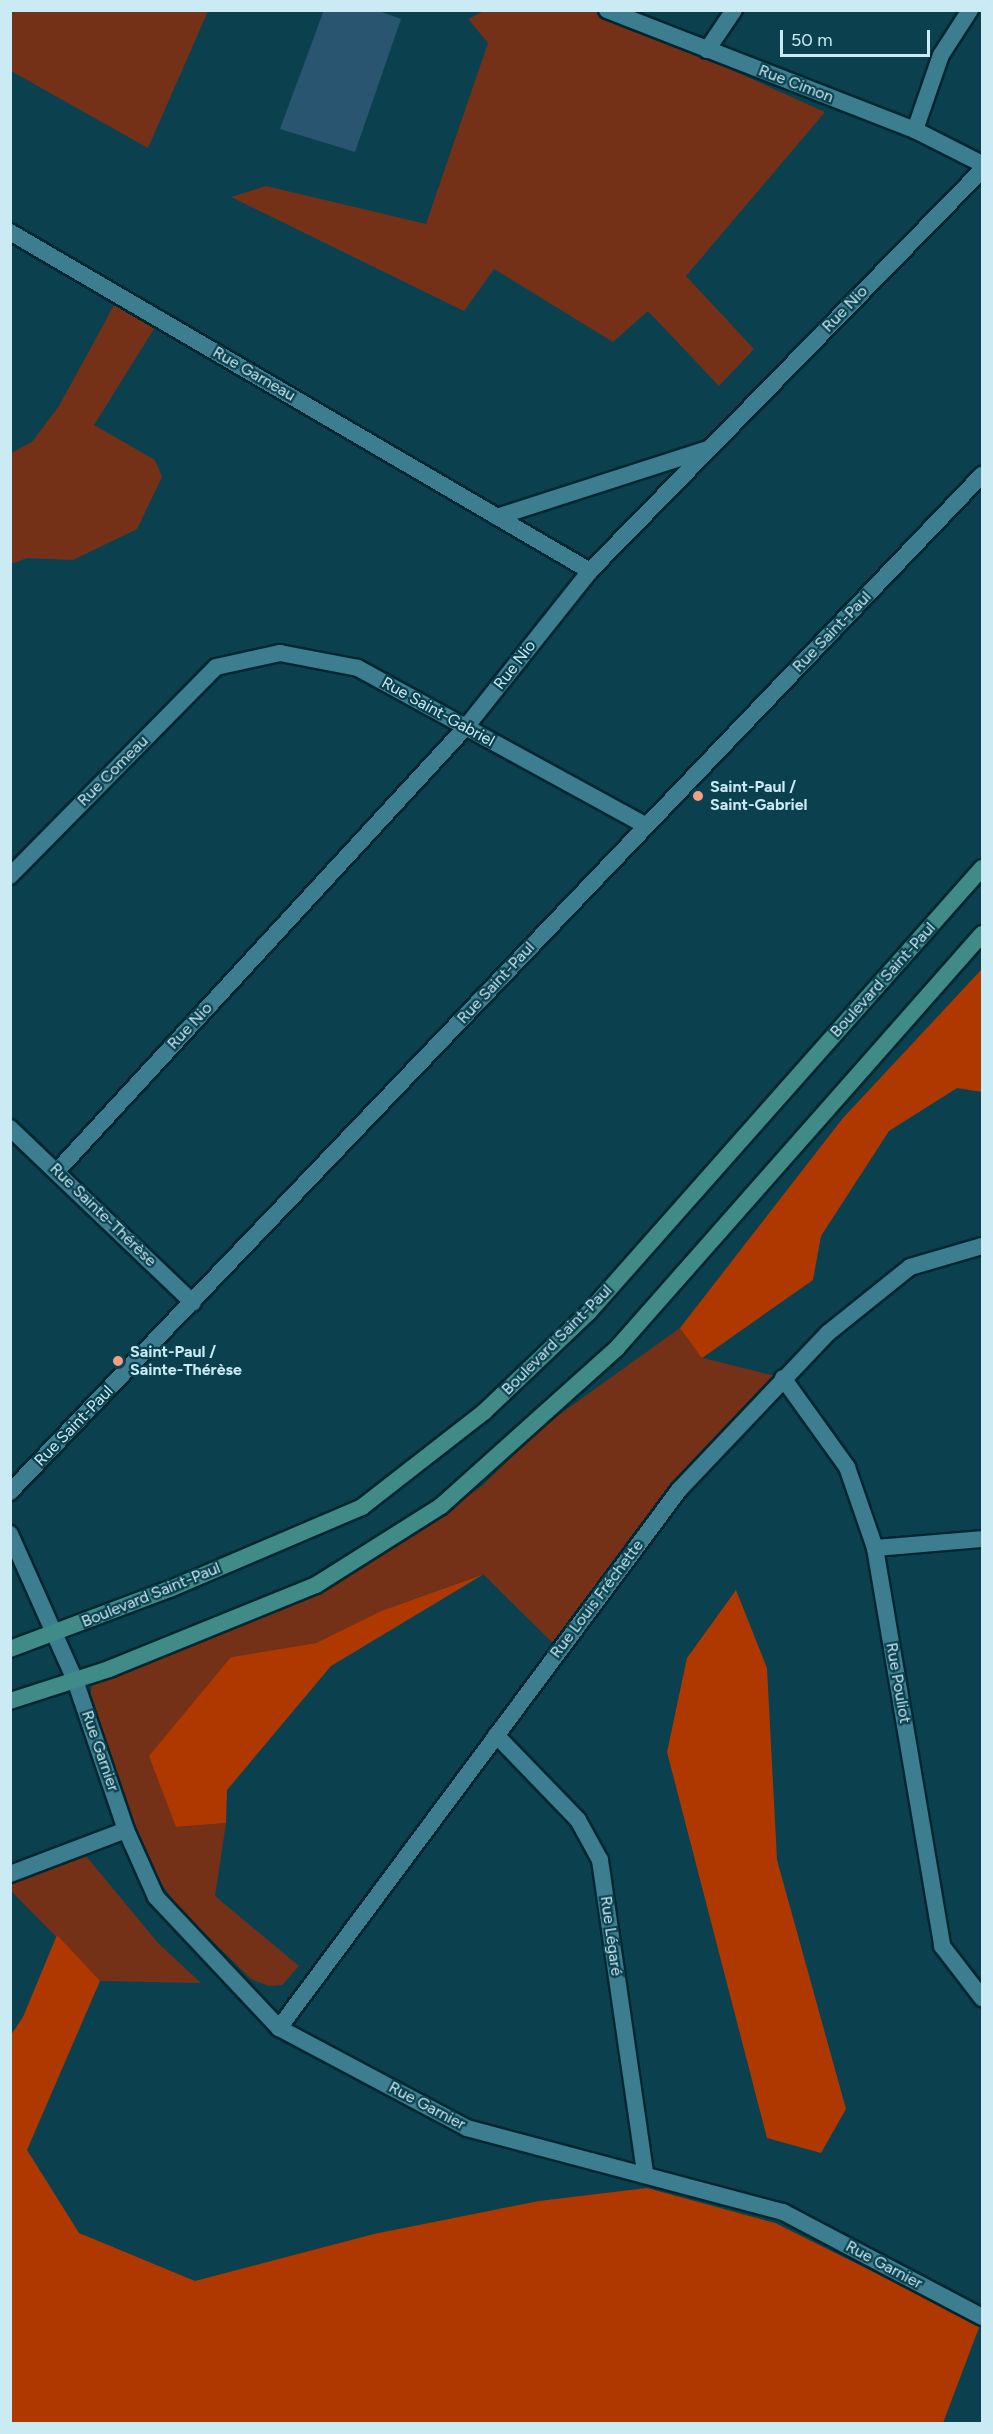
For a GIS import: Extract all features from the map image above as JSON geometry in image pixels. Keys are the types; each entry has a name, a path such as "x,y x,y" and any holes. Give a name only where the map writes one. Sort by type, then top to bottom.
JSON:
{"main road":[{"name":"Boulevard Saint-Paul","path":"10,1649 362,1507 484,1412 590,1312 982,868"},
{"path":"10,1701 78,1688 316,1585 441,1506 617,1348 982,934"}],"street":[{"name":"Rue Cimon","path":"607,10 915,130 982,164"},
{"path":"707,50 734,10"},
{"path":"915,130 941,55 970,10"},
{"name":"Rue Nio","path":"58,1170 466,727 590,571 982,170"},
{"name":"Rue Garneau","path":"10,232 590,571"},
{"path":"497,517 708,449"},
{"name":"Rue Saint-Paul","path":"10,1492 982,475"},
{"name":"Rue Saint-Gabriel","path":"216,667 280,653 358,669 645,825"},
{"name":"Rue Comeau","path":"10,876 216,667"},
{"name":"Rue Sainte-Thérèse","path":"10,1128 58,1170 193,1303"},
{"name":"Rue Louis Fréchette","path":"279,2028 679,1490 828,1333 910,1267 982,1246"},
{"name":"Rue Pouliot","path":"783,1378 847,1467 875,1548 942,1946 982,1998"},
{"name":"Rue Garnier","path":"10,1534 56,1632 78,1688 126,1830 156,1897 279,2028 467,2128 645,2173 783,2212 982,2317"},
{"path":"875,1548 982,1539"},
{"name":"Rue Légaré","path":"496,1735 578,1820 600,1860 645,2173"},
{"path":"10,1874 126,1830"}],"shaded area":[{"path":"11,10 208,11 148,148 11,71"},
{"path":"484,11 600,11 825,112 686,276 754,349 719,386 648,311 613,342 494,269 464,311 231,197 266,186 426,224 488,43 468,19"},
{"path":"119,296 160,319 94,425 155,460 162,477 137,529 73,560 27,558 11,564 11,453 32,442 59,406"},
{"path":"982,969 982,1092 957,1088 889,1131 821,1236 813,1280 702,1358 680,1328 843,1118"},
{"path":"680,1328 703,1358 783,1378 560,1650 483,1574 381,1611 316,1643 231,1657 176,1827 226,1823 215,1896 299,1966 282,1985 269,1986 251,1979 180,1909 156,1877 133,1827 90,1695 94,1678 404,1538 482,1486 542,1427"},
{"path":"484,1574 331,1666 227,1790 226,1823 176,1827 149,1756 231,1657 316,1643 381,1611"},
{"path":"736,1590 767,1668 777,1860 846,2109 821,2153 767,2138 667,1752 687,1658"},
{"path":"81,1850 158,1943 201,1983 100,1981 11,1891 10,1881"},
{"path":"57,1935 100,1981 27,2150 79,2233 195,2281 374,2234 539,2201 647,2188 775,2223 980,2325 943,2423 11,2424 11,2035 23,2017"}],"building":[{"path":"324,10 376,10 401,19 355,152 280,129"}],"place":[{"name":"Saint-Paul / Saint-Gabriel","path":"698,796"},
{"name":"Saint-Paul / Sainte-Thérèse","path":"118,1361"}]}
